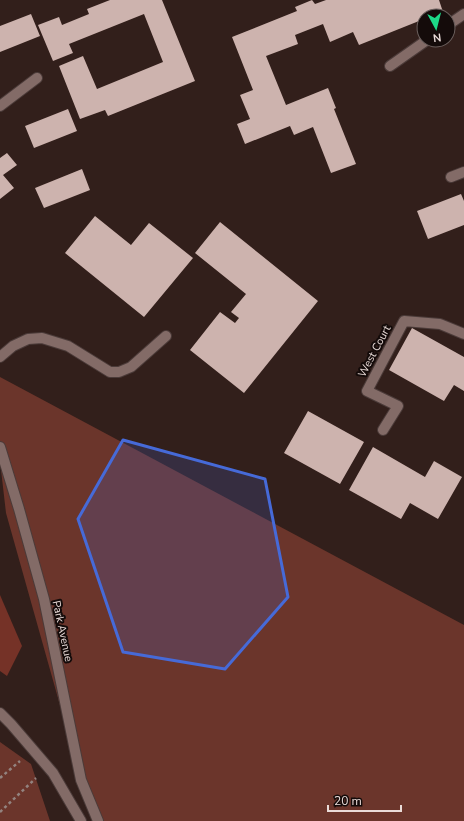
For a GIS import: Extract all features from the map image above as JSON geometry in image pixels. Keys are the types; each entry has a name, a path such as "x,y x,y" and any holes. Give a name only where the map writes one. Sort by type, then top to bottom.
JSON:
{"street":[{"path":"390,66 416,48"},
{"path":"0,106 37,78"},
{"path":"451,177 464,172"},
{"name":"West Court","path":"383,430 398,406 366,391 404,321 440,324 464,334"},
{"path":"0,357 13,346 28,339 42,338 68,346 110,372 119,372 131,367 166,336"},
{"name":"Park Avenue","path":"0,447 44,599 79,774 98,821"},
{"path":"0,713 53,773 81,821"}],"path":[{"path":"0,778 33,750"},
{"path":"0,812 47,767"}],"highlighted area":[{"path":"123,440 265,479 288,597 225,669 123,652 78,519"}],"shaded area":[{"path":"0,377 464,625 464,821 98,821 81,780 6,513 0,461"},
{"path":"0,595 22,646 7,676 0,671"},
{"path":"0,742 31,764 50,821 0,821"}],"building":[{"path":"110,0 162,0 195,81 108,116 105,110 80,119 59,66 83,56 97,89 163,62 144,14 69,44 73,53 53,61 38,25 59,17 62,25 89,14 87,9"},
{"path":"312,0 315,4 326,0 439,0 442,8 416,8 416,22 359,45 353,32 330,42 323,24 295,35 298,44 266,56 286,105 328,88 336,108 334,109 356,164 331,173 313,127 294,135 290,126 245,144 237,124 250,119 240,95 253,90 232,37 297,11 295,7"},
{"path":"31,14 40,36 0,52 0,26"},
{"path":"68,109 77,131 34,148 25,126"},
{"path":"7,153 17,165 3,175 14,188 0,199 0,158"},
{"path":"82,169 90,190 44,208 35,188"},
{"path":"461,194 464,201 464,225 428,239 417,211"},
{"path":"95,216 131,245 149,223 193,258 144,317 65,253"},
{"path":"220,222 318,301 244,393 190,350 220,312 235,323 239,318 231,312 246,294 195,253"},
{"path":"412,328 464,357 464,391 454,385 444,401 389,370"},
{"path":"308,411 364,442 340,484 284,453"},
{"path":"373,447 425,477 434,461 462,477 438,519 410,503 401,519 349,490"}]}
